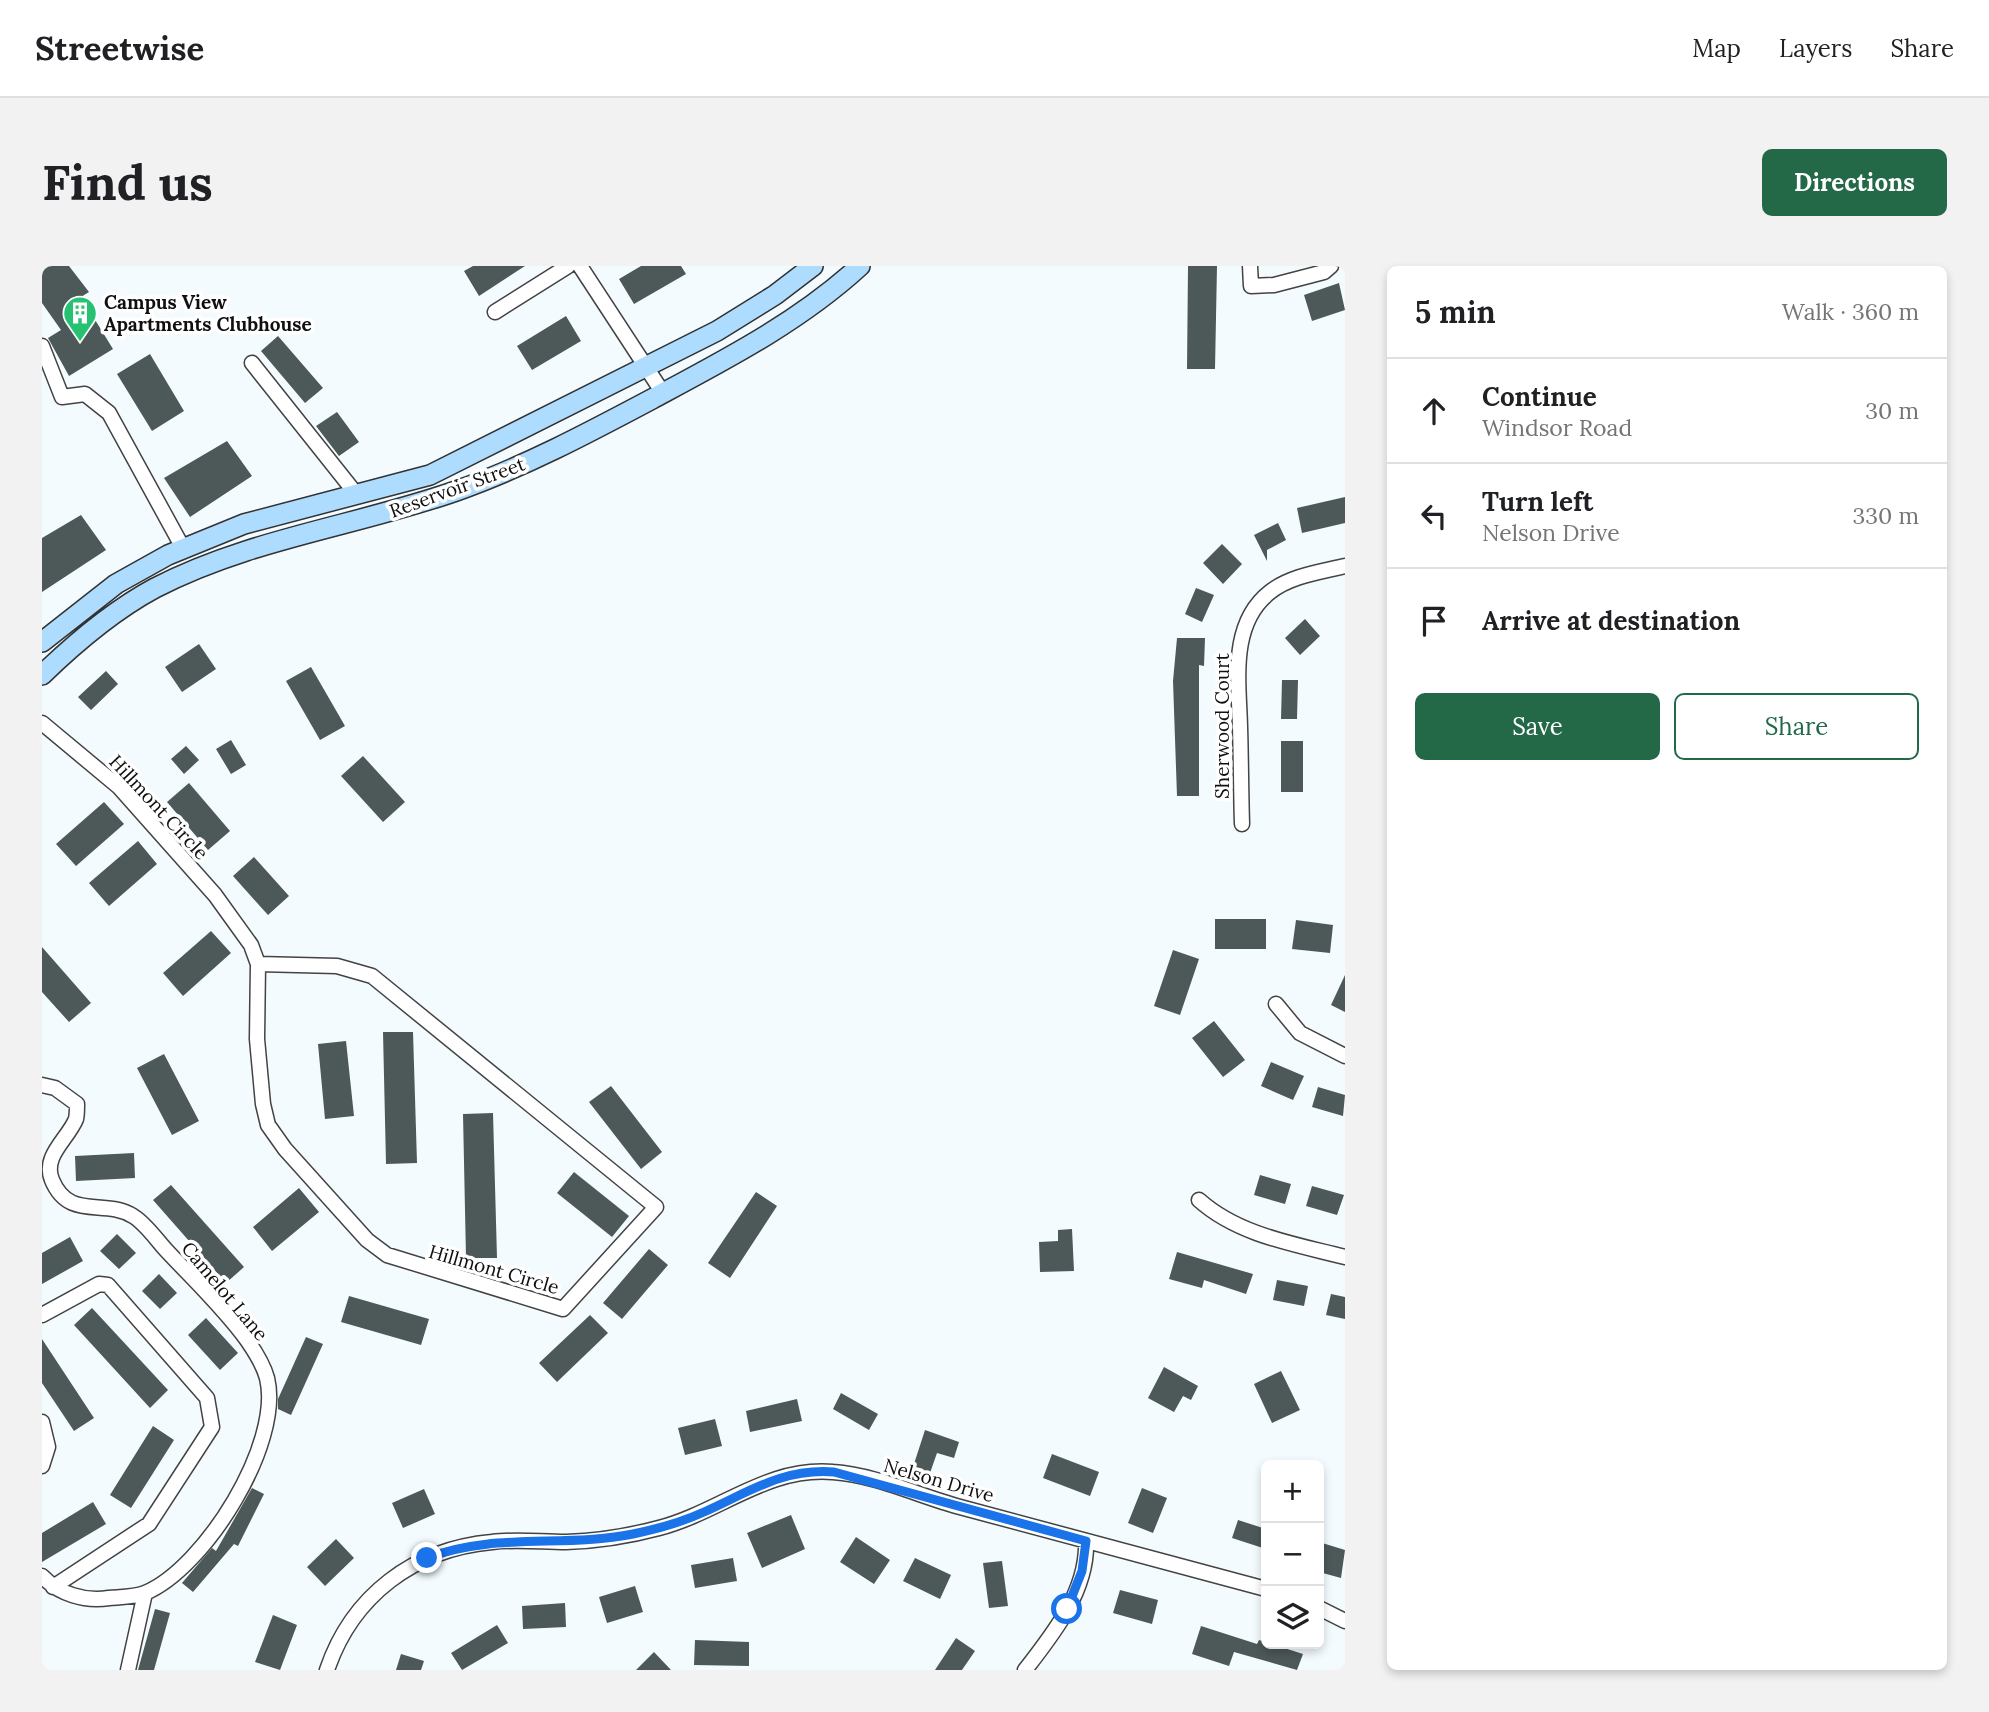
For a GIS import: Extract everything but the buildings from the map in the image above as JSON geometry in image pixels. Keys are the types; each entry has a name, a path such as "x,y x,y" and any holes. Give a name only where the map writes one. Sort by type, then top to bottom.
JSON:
{"main road":[{"name":"Reservoir Street","path":"42,642 116,584 183,548 244,524 430,475 645,368 745,314 813,266"},
{"name":"Reservoir Street","path":"42,675 120,610 179,576 298,535 378,516 457,491 588,433 720,363 814,305 860,266"}],"street":[{"path":"495,312 568,266"},
{"path":"580,266 663,393"},
{"path":"1250,266 1251,286 1303,279 1327,271 1331,266"},
{"path":"42,346 62,397 85,394 108,413 183,548"},
{"path":"252,363 357,495"},
{"name":"Sherwood Court","path":"1242,824 1238,671 1242,635 1248,618 1259,602 1284,583 1345,566"},
{"name":"Hillmont Circle","path":"42,723 119,787 236,920 258,964 257,1039 268,1125 285,1149 367,1240 387,1255 411,1265 563,1309 656,1207 372,976 337,966 258,964"},
{"path":"1276,1004 1300,1033 1345,1056"},
{"name":"Camelot Lane","path":"42,1085 62,1092 77,1104 76,1119 52,1153 50,1178 63,1197 81,1208 117,1208 135,1217 248,1341 267,1378 268,1419 254,1462 226,1512 185,1564 145,1593 92,1601 53,1587 42,1576"},
{"path":"1199,1200 1217,1216 1237,1227 1345,1257"},
{"path":"42,1315 99,1284 108,1285 207,1398 212,1427 149,1524 53,1587"},
{"path":"42,1422 48,1447 42,1466"},
{"name":"Nelson Drive","path":"327,1670 342,1634 365,1602 392,1578 427,1558 491,1542 579,1541 633,1534 684,1520 764,1482 797,1472 834,1472 863,1477 1261,1588"},
{"path":"1025,1670 1067,1609 1082,1571 1086,1541"},
{"path":"128,1670 145,1593"},
{"path":"1324,1610 1345,1620"}],"place":[{"name":"Campus View Apartments Clubhouse","path":"80,343"}],"route":[{"path":"427,1558 459,1547 491,1542 579,1541 633,1534 695,1516 785,1474 834,1472 863,1477 956,1506 1086,1541 1082,1571 1067,1609"}]}
